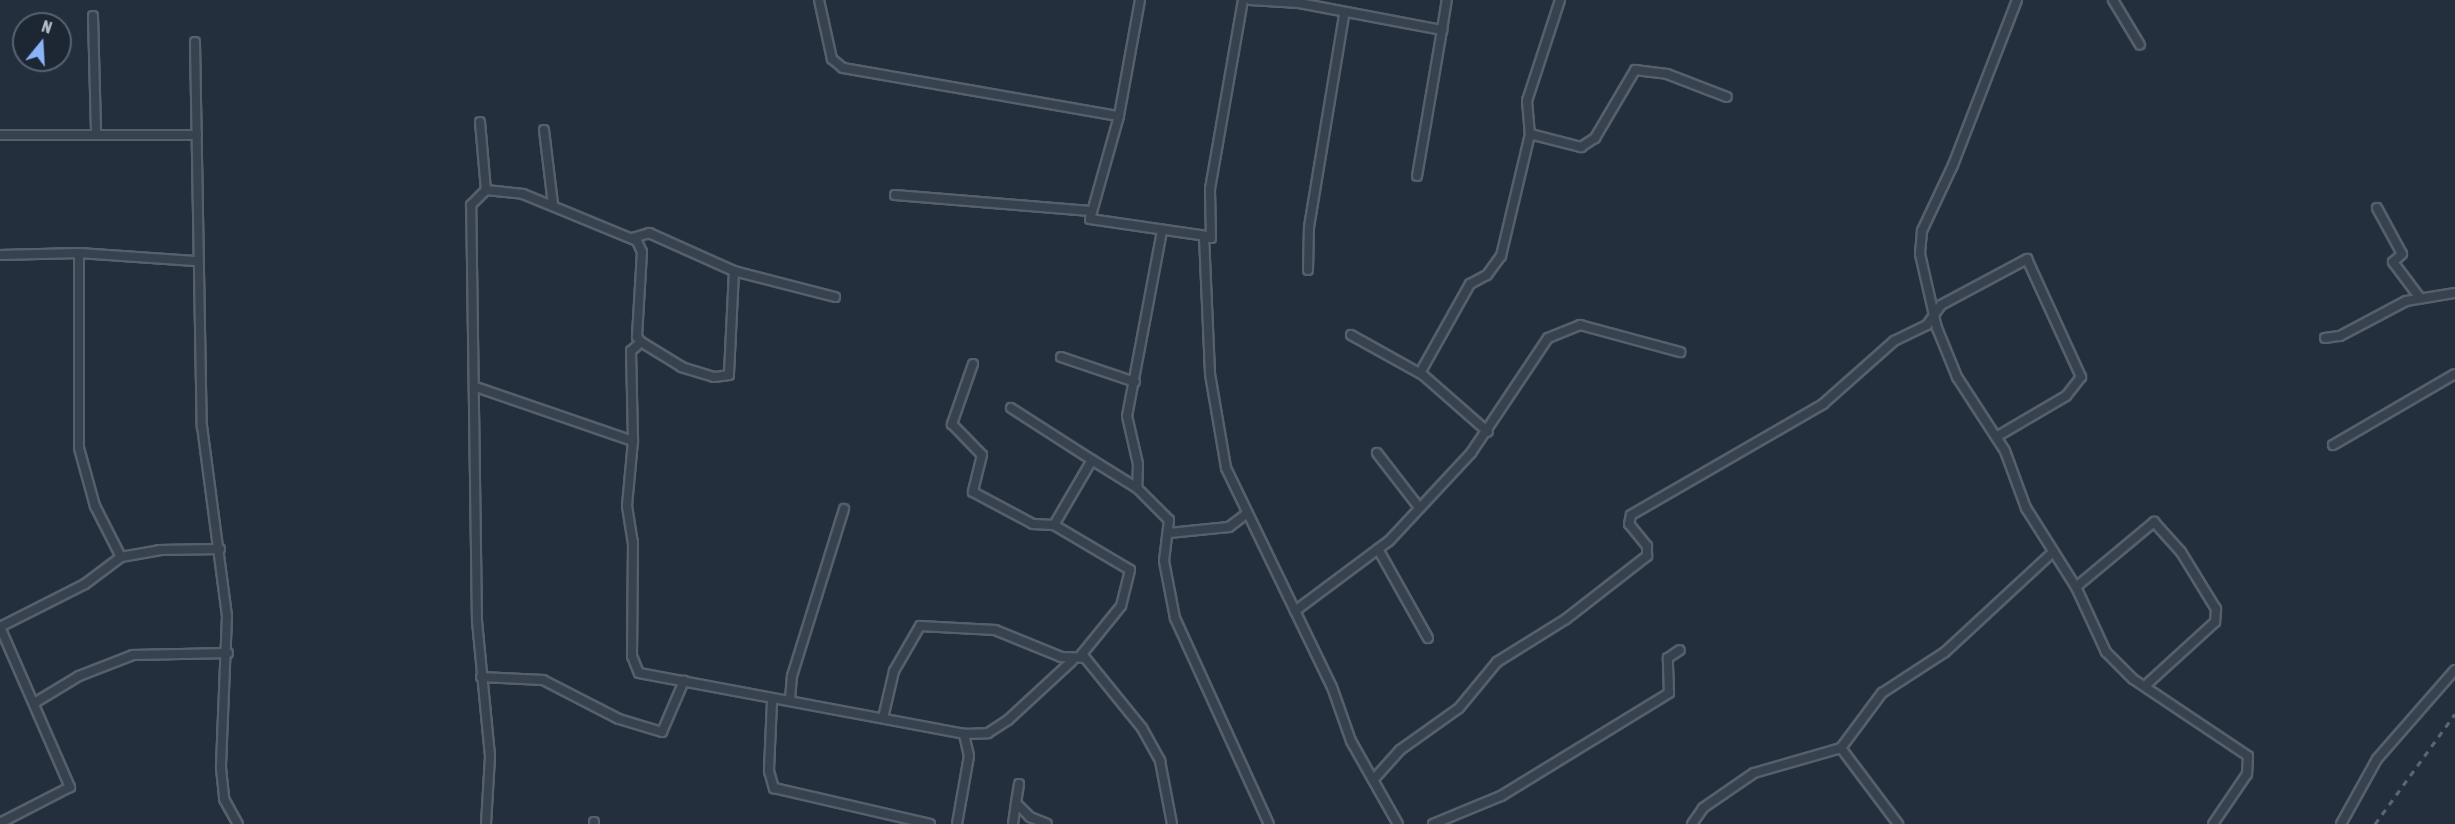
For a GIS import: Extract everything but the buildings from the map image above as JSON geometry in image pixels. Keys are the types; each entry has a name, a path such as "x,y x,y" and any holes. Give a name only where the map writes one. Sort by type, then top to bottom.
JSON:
{"street":[{"path":"819,0 832,59 843,68 1119,116"},
{"path":"1140,0 1119,116 1090,211 1093,222 1211,238"},
{"path":"1211,238 1210,189 1243,0"},
{"path":"1250,0 1299,3 1344,15 1442,30"},
{"path":"1416,176 1448,0"},
{"path":"1420,373 1470,284 1487,275 1501,256 1530,134 1527,101 1560,0"},
{"path":"2017,0 1953,165 1922,231 1920,254 1936,316 1958,376 1996,437 2052,553 2076,587 2106,652 2145,687 2248,756 2247,774 2213,824"},
{"path":"2113,0 2140,45"},
{"path":"1308,270 1309,227 1344,15"},
{"path":"93,16 96,134"},
{"path":"195,42 197,135 195,261 203,330 204,448 220,549 228,653 221,768 224,799 237,824"},
{"path":"1530,134 1581,147 1595,138 1635,70 1667,74 1727,97"},
{"path":"480,122 486,190"},
{"path":"544,130 553,204"},
{"path":"0,135 197,135"},
{"path":"486,190 553,204 632,238 642,252 637,329 641,342 682,367 714,377 729,375 734,271"},
{"path":"486,190 471,205 481,678 490,756 486,824"},
{"path":"895,195 1090,211"},
{"path":"2377,208 2402,254 2393,262 2420,298"},
{"path":"1137,488 1138,464 1127,416 1162,231"},
{"path":"632,238 649,233 734,271 835,297"},
{"path":"1211,238 1204,236 1210,374 1226,468 1246,514 1295,611 1351,741 1398,824"},
{"path":"0,255 79,253 195,261"},
{"path":"79,253 79,448 95,506 121,557"},
{"path":"1374,779 1400,750 1459,708 1497,662 1566,619 1647,556 1647,546 1629,524 1631,515 1816,409 1894,341 1936,316 1941,305 2016,260 2026,259 2035,270 2080,377 2066,396 1996,437"},
{"path":"2325,338 2340,336 2366,318 2420,298 2455,293"},
{"path":"1295,611 1378,549 1488,432 1548,338 1580,325 1680,352"},
{"path":"1351,335 1420,373 1488,432"},
{"path":"641,342 630,358 633,441 627,506 633,542 632,656 639,673 772,701 790,699 964,734 988,733 1008,720 1072,661 1084,658"},
{"path":"1061,357 1135,382"},
{"path":"973,364 952,424 982,455 973,492 1033,524 1054,525 1130,570 1121,606 1085,646 1084,658 1142,728 1160,761 1172,824"},
{"path":"2333,445 2455,374"},
{"path":"476,387 633,441"},
{"path":"1011,408 1137,488 1169,520 1164,561 1175,618 1269,824"},
{"path":"1377,453 1418,506"},
{"path":"1054,525 1092,460"},
{"path":"790,699 792,676 844,509"},
{"path":"1169,533 1229,527 1246,514"},
{"path":"2076,587 2154,522 2181,552 2216,609 2215,622 2145,687"},
{"path":"0,823 69,787 36,702 0,627 85,584 121,557 159,550 220,549"},
{"path":"1378,549 1428,638"},
{"path":"1692,824 1703,808 1754,773 1841,748 1882,693 1945,652 2052,553"},
{"path":"883,718 894,671 920,626 1014,634 1072,661"},
{"path":"1433,824 1501,796 1669,693 1668,658 1680,650"},
{"path":"36,702 79,676 134,655 228,653"},
{"path":"2341,824 2377,759 2455,670"},
{"path":"481,678 543,680 619,719 662,732 684,681"},
{"path":"772,701 769,771 774,788 930,824"},
{"path":"957,824 969,756 964,734"},
{"path":"1841,748 1898,824"},
{"path":"1013,824 1019,784"},
{"path":"1016,803 1047,824"}],"railway":[{"path":"2375,824 2455,714"}]}
